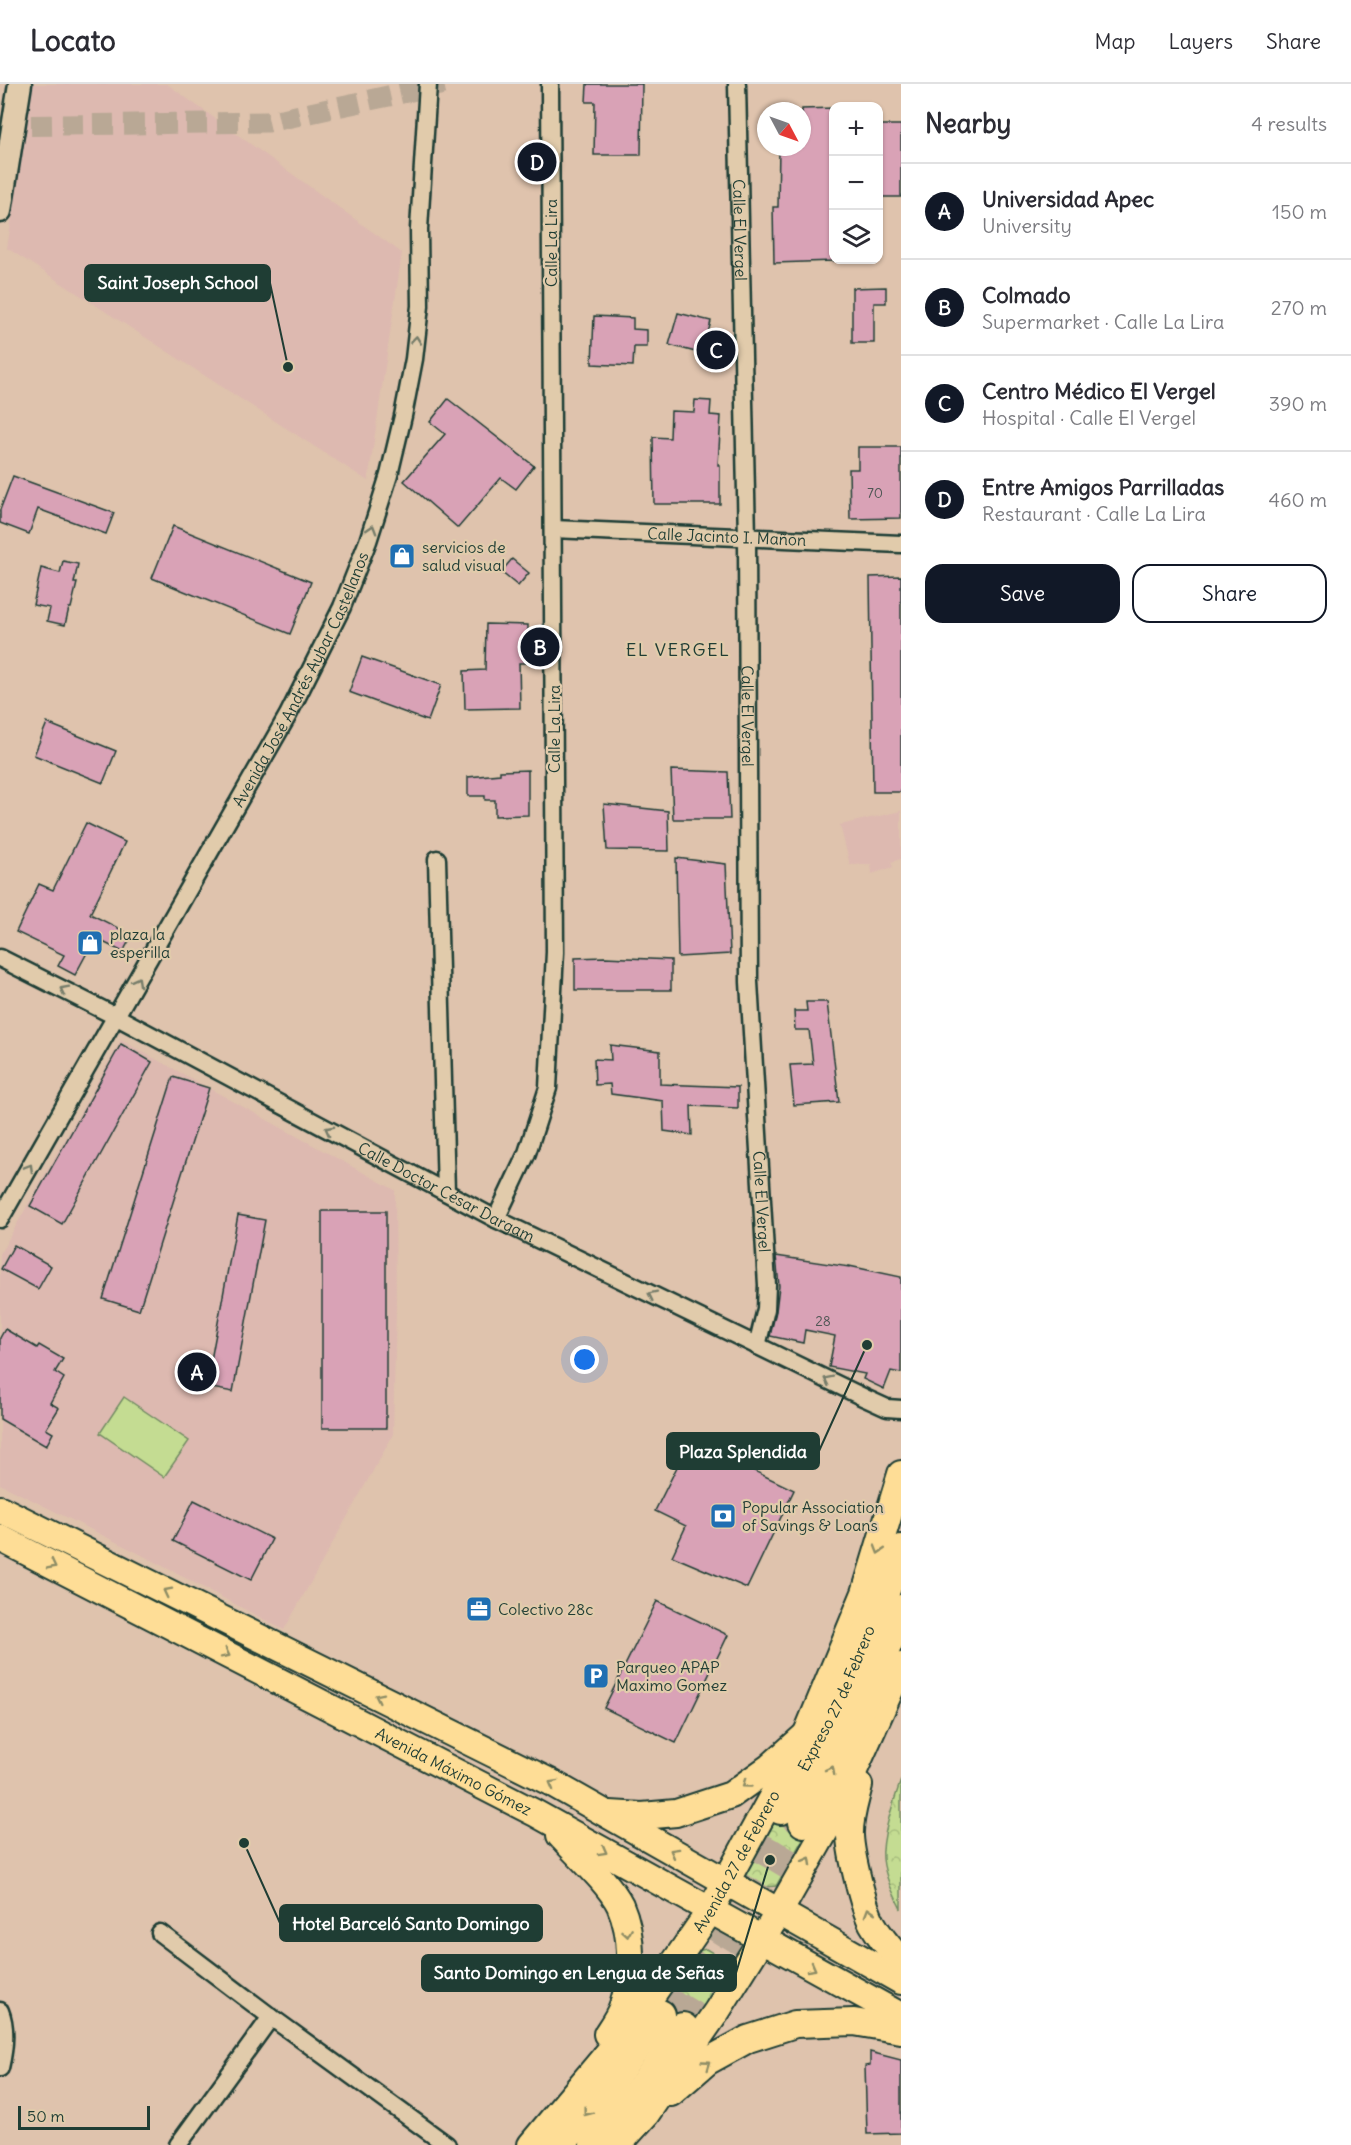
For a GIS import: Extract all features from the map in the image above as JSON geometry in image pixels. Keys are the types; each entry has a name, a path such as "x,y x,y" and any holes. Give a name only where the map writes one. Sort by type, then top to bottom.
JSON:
{"highway":[{"name":"Expreso 27 de Febrero","path":"901,1550 792,1816 843,1748 901,1610"},
{"path":"558,2145 672,2022 671,2048 595,2145"}],"main road":[{"path":"0,211 20,84"},
{"name":"Avenida 27 de Febrero","path":"531,2145 630,2027 710,1911 807,1734 865,1593 901,1474"},
{"name":"Avenida Máximo Gómez","path":"0,1509 550,1782 901,1981"},
{"name":"Avenida Máximo Gómez","path":"0,1538 546,1819 901,2016"},
{"path":"646,2114 717,2011 779,1912 833,1817 901,1666"},
{"path":"880,1712 853,1809 850,1836 855,1866 872,1921 888,1947 901,1960"},
{"path":"604,1813 626,1816 676,1813 731,1795 770,1767 807,1734"},
{"path":"546,1819 608,1888 619,1904 628,1930 630,1974 623,2007 573,2096"},
{"path":"618,2145 646,2114 708,2061 748,2039 795,2024 854,2022 901,2030"}],"street":[{"name":"Avenida José Andrés Aybar Castellanos","path":"0,1219 288,716 342,607 368,540 404,416 414,359 420,306 419,229 428,84"},
{"name":"Calle La Lira","path":"496,1219 527,1153 548,1088 555,952 550,84"},
{"name":"Calle El Vergel","path":"737,84 747,538 749,982 767,1285 766,1309 757,1346"},
{"name":"Calle Jacinto I. Mañon","path":"553,529 901,544"},
{"path":"436,859 446,1192"},
{"name":"Calle Doctor César Dargam","path":"0,958 117,1017 496,1219 865,1398 887,1408 901,1409"},
{"path":"160,1933 447,2145"},
{"path":"0,2012 3,2019 3,2055 0,2068"},
{"path":"178,2145 271,2017"}],"shaded area":[{"path":"33,84 167,84 402,253 368,481 7,248"},
{"path":"901,811 901,859 891,862 893,867 872,874 871,864 850,865 840,825"},
{"path":"121,1040 395,1190 396,1308 393,1435 284,1630 0,1484 0,1254"}],"green space":[{"path":"124,1397 189,1441 164,1477 100,1433"},
{"path":"901,1780 901,1909 887,1879 883,1850 889,1819"},
{"path":"773,1806 809,1828 776,1886 758,1887 750,1884 739,1869"},
{"path":"706,1949 726,1961 726,1981 693,2030 656,2008 690,1953"}],"building":[{"path":"587,84 642,84 641,155 594,155 595,102 586,102"},
{"path":"829,108 829,261 774,263 773,207 778,207 779,156 811,156 811,109"},
{"path":"883,125 901,125 901,197 883,197"},
{"path":"886,287 886,303 874,303 874,343 852,343 852,288"},
{"path":"678,313 711,321 703,354 669,345"},
{"path":"594,316 633,318 633,329 647,330 647,347 634,347 633,366 592,364"},
{"path":"448,399 534,466 516,489 501,478 458,528 404,481 445,434 430,422"},
{"path":"695,400 711,401 710,415 721,416 718,465 720,465 720,504 654,504 653,437 670,438 671,411 694,412"},
{"path":"858,447 901,447 901,518 850,519 849,469 858,469"},
{"path":"13,476 114,513 106,534 38,509 29,534 0,523 0,510"},
{"path":"173,526 311,582 290,634 152,578"},
{"path":"512,559 529,573 518,586 501,572"},
{"path":"63,561 78,564 74,583 77,583 65,625 47,621 50,608 33,605 41,568 60,573"},
{"path":"901,576 901,792 873,792 870,577"},
{"path":"486,624 528,625 528,663 519,663 520,708 465,709 464,671 485,670"},
{"path":"362,657 441,685 428,721 349,692"},
{"path":"47,723 116,751 103,783 34,755"},
{"path":"528,770 528,815 495,816 495,800 485,800 485,796 468,796 468,777 500,774 500,771"},
{"path":"671,770 728,772 730,819 673,819"},
{"path":"604,804 668,811 669,851 607,850"},
{"path":"86,823 125,842 90,914 132,935 123,952 95,938 75,975 58,966 64,955 16,932 39,884 53,890"},
{"path":"676,858 726,864 730,954 678,957"},
{"path":"575,958 671,960 671,990 575,990"},
{"path":"806,1002 827,1002 839,1102 794,1105 790,1065 813,1064 809,1030 795,1030 794,1011 807,1011"},
{"path":"121,1044 152,1062 62,1224 30,1206"},
{"path":"610,1045 660,1051 660,1084 738,1087 738,1108 691,1106 692,1135 664,1131 663,1101 611,1094 610,1084 595,1085 594,1059 611,1060"},
{"path":"173,1077 209,1088 139,1310 103,1299"},
{"path":"322,1211 386,1211 386,1428 322,1428"},
{"path":"238,1215 265,1220 233,1392 206,1387"},
{"path":"14,1245 51,1266 38,1289 1,1269"},
{"path":"776,1256 849,1266 901,1277 901,1373 891,1371 884,1389 863,1379 865,1374 829,1367 835,1336 805,1330 803,1343 770,1336 779,1286"},
{"path":"5,1329 37,1348 39,1345 63,1359 55,1372 64,1378 50,1403 59,1408 46,1429 53,1433 46,1446 0,1419 0,1338"},
{"name":"Popular Association of Savings & Loans","path":"687,1447 719,1464 723,1456 794,1490 747,1588 672,1556 686,1526 655,1511"},
{"path":"194,1500 272,1539 251,1580 173,1541"},
{"path":"657,1601 728,1635 676,1743 604,1708"},
{"path":"870,2052 901,2060 901,2133 867,2134 865,2066 870,2065"}],"tunnel":[{"path":"0,126 268,122 444,84"},
{"path":"660,2015 717,1927 781,1809"},
{"path":"683,2028 792,1846 804,1822"}],"place":[{"name":"Entre Amigos Parrilladas","path":"537,162"},
{"name":"Centro Médico El Vergel","path":"716,350"},
{"name":"Saint Joseph School","path":"288,367"},
{"name":"servicios de salud visual","path":"402,556"},
{"name":"Colmado","path":"540,647"},
{"name":"plaza la esperilla","path":"90,943"},
{"name":"Plaza Splendida","path":"867,1345"},
{"name":"Universidad Apec","path":"197,1372"},
{"name":"Popular Association of Savings & Loans","path":"723,1516"},
{"name":"Colectivo 28c","path":"479,1609"},
{"name":"Parqueo APAP Maximo Gomez","path":"596,1676"},
{"name":"Hotel Barceló Santo Domingo","path":"244,1843"},
{"name":"Santo Domingo en Lengua de Señas","path":"770,1860"}],"district":[{"name":"EL VERGEL","path":"678,650"}]}
